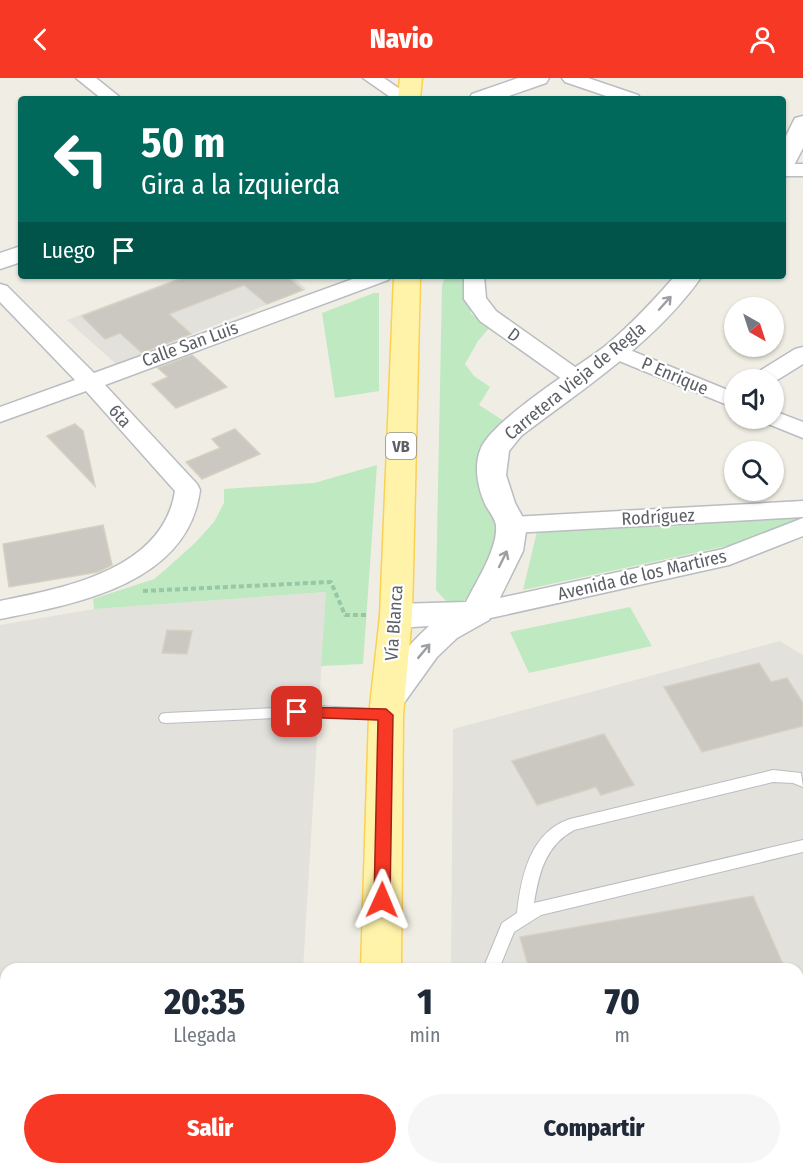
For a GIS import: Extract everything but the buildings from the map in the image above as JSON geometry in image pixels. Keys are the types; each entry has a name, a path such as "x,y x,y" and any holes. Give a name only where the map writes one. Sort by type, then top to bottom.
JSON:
{"main road":[{"path":"409,96 411,78"},
{"name":"Vía Blanca","path":"381,963 387,706 396,616 407,279"}],"street":[{"path":"85,78 109,96"},
{"path":"372,78 400,96"},
{"path":"488,96 538,78"},
{"path":"571,78 623,96"},
{"path":"786,155 803,123"},
{"path":"786,160 803,170"},
{"path":"0,261 18,255"},
{"name":"Calle San Luis","path":"0,415 373,279"},
{"name":"D","path":"474,279 475,299 488,316 577,380"},
{"name":"Carretera Vieja de Regla","path":"513,525 500,503 491,475 495,449 511,430 615,351 655,315 686,279"},
{"name":"6ta","path":"0,290 89,381 188,490 185,511 176,528 152,550 116,577 73,595 0,610"},
{"name":"P Enrique","path":"615,351 724,394"},
{"path":"779,369 803,354"},
{"path":"784,422 803,431"},
{"name":"Rodríguez","path":"513,525 803,509"},
{"path":"387,706 424,649 445,630 477,612 507,551 513,525"},
{"name":"Avenida de los Martires","path":"477,612 729,556 803,526"},
{"path":"396,616 477,612"}],"lane":[{"path":"166,718 387,706"},
{"path":"525,917 528,884 542,849 556,830 773,776 796,777 803,781"},
{"path":"493,963 508,928 537,909 803,846"}],"path":[{"path":"132,592 331,582 345,615"}],"shaded area":[{"path":"176,279 295,279 307,289 116,364 67,320"},
{"path":"326,592 303,963 0,963 0,625 94,609"},
{"path":"780,641 803,655 803,963 451,963 453,729"}],"green space":[{"path":"445,279 467,279 471,314 490,327 478,341 465,364 474,376 490,387 479,405 504,421 496,513 500,541 471,596 458,604 446,601 436,590 442,285"},
{"path":"379,293 379,391 335,398 322,313"},
{"path":"377,465 363,664 321,666 326,592 94,609 93,599 154,579 196,542 214,522 224,503 224,489 314,483"},
{"path":"803,514 803,517 740,543 523,590 538,527"},
{"path":"630,607 652,646 529,673 510,632"}],"route":[{"path":"297,712 386,715 382,900"}]}
